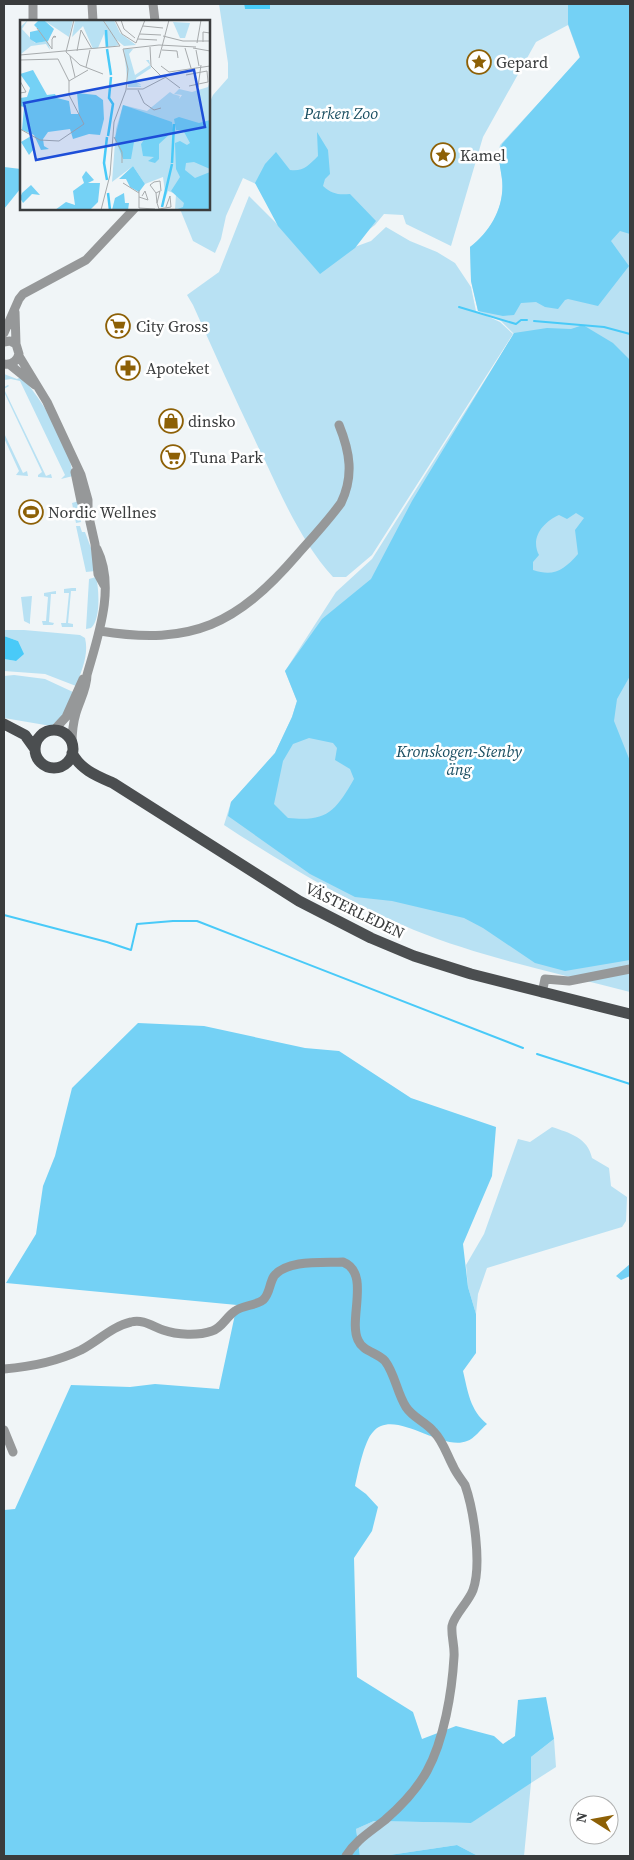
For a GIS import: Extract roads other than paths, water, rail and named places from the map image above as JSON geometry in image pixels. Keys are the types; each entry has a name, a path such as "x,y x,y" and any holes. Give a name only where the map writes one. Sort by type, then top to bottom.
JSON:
{"main road":[{"path":"5,725 65,734 72,748 68,762 60,767 51,768 43,765 37,758 35,749 28,738 5,725"},
{"path":"35,749 37,740 51,731"},
{"name":"VÄSTERLEDEN","path":"72,748 80,764 92,774"},
{"name":"VÄSTERLEDEN","path":"60,767 92,774 113,783 299,901 391,947 441,965 542,993 630,1014"}],"street":[{"path":"33,4 33,20"},
{"path":"92,4 93,20"},
{"path":"153,4 154,20"},
{"path":"4,333 23,294 86,260 133,210"},
{"path":"16,305 14,330 19,356 39,388 75,462 75,475 81,501 88,513 95,544 102,558 105,572 104,605 100,631 87,675 87,683 76,712 72,748"},
{"path":"4,342 10,341 16,344"},
{"path":"6,364 15,362 19,356"},
{"path":"6,364 39,388"},
{"path":"100,631 147,635 184,633 222,620 254,599 292,561 341,502 346,492 350,468 346,442 339,425"},
{"path":"51,731 66,717 82,680 87,675"},
{"path":"542,993 545,979 569,981 630,970"},
{"path":"4,1369 42,1363 67,1356 132,1321 146,1322 164,1330 177,1333 200,1334 211,1332 218,1328 234,1312 262,1301 266,1297 275,1276 288,1266 308,1263 343,1262 353,1270 357,1281 355,1326 360,1343 386,1363 406,1408 439,1438 468,1494 477,1555 477,1573 469,1598 453,1622 454,1656 448,1708 435,1752 426,1771 414,1789 387,1818 356,1842 346,1856"},
{"path":"4,1430 13,1452"}],"waterway":[{"path":"459,307 516,324 521,320 527,320"},
{"path":"534,321 604,327 630,334"},
{"path":"4,915 131,950 137,924 197,921 523,1048"},
{"path":"537,1054 630,1084"}],"place":[{"name":"Gepard","path":"479,62"},
{"name":"Kamel","path":"443,155"},
{"name":"City Gross","path":"118,326"},
{"name":"Apoteket","path":"128,368"},
{"name":"dinsko","path":"171,421"},
{"name":"Tuna Park","path":"173,457"},
{"name":"Nordic Wellnes","path":"31,512"}],"park label":[{"name":"Parken Zoo","path":"341,113"},
{"name":"Kronskogen-Stenby äng","path":"459,760"}]}
